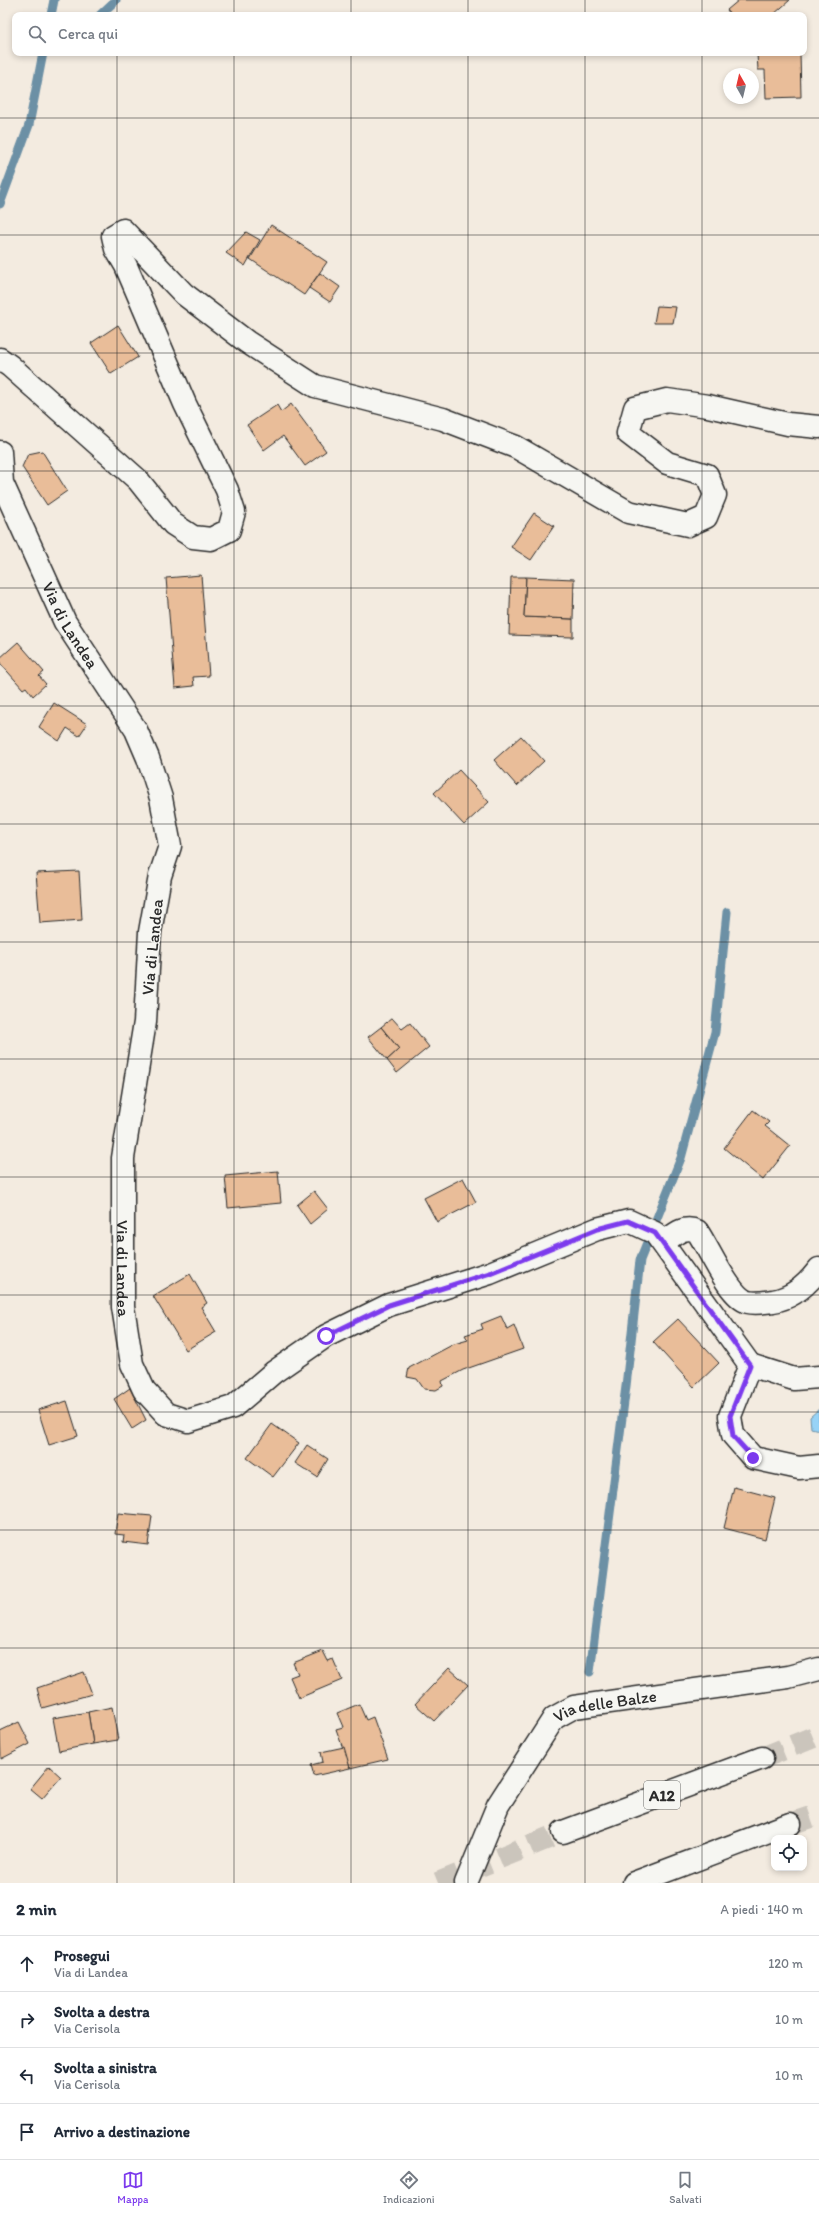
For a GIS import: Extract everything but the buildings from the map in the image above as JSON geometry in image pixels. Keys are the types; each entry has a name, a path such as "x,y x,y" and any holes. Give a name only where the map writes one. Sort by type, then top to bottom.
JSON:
{"main road":[{"path":"0,359 10,366 138,480 173,524 193,537 211,539 229,530 234,512 227,490 185,404 126,266 116,249 113,236 123,230 184,294 247,342 315,386 443,419 516,447 628,512 688,525 706,517 715,495 707,475 667,463 628,433 635,408 667,400 708,406 788,424 819,427"},
{"name":"Via di Landea","path":"0,452 2,483 64,622 139,737 161,798 170,846 160,876 150,932 145,1022 123,1158 123,1307 132,1364 144,1390 166,1414 188,1421 232,1407 274,1372 326,1336 389,1305 490,1273 597,1229 628,1221 655,1233 750,1365"},
{"path":"663,1243 682,1230 690,1228 697,1231 721,1273 738,1295 748,1302 764,1303 792,1295 808,1282 819,1269"},
{"path":"819,1377 794,1379 750,1365 730,1416 733,1436 753,1458 799,1468 819,1466"},
{"name":"Via delle Balze","path":"466,1883 498,1805 554,1718 574,1707 788,1677 819,1669"},
{"name":"A12","path":"562,1832 762,1758"},
{"path":"634,1883 790,1824"}],"water":[{"path":"819,1409 819,1430 811,1428 810,1417"}],"waterway":[{"path":"52,12 54,0"},
{"path":"103,12 116,0"},
{"path":"0,204 29,125 42,56"},
{"path":"590,1672 626,1386 640,1260 681,1158 715,1032 727,912"}],"tunnel":[{"path":"762,1758 819,1735"},
{"path":"790,1824 819,1814"},
{"path":"438,1883 563,1832"}],"route":[{"path":"326,1336 389,1305 490,1273 597,1229 628,1221 655,1233 750,1365 736,1397 730,1416 733,1436 753,1458"}]}
